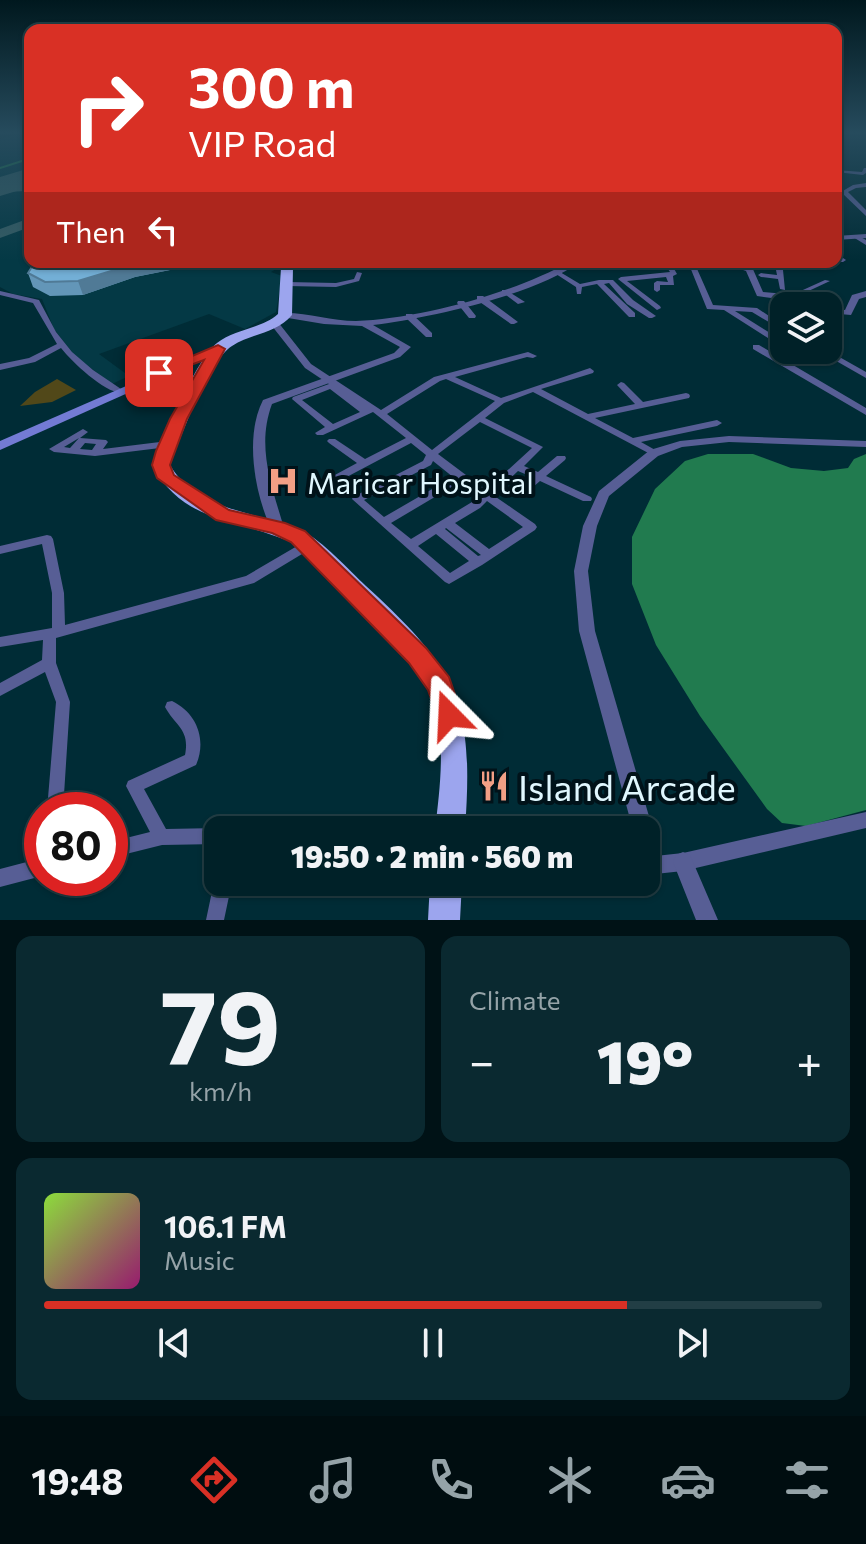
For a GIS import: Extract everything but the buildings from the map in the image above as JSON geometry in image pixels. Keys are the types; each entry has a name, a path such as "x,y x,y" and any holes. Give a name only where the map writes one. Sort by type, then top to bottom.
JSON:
{"highway":[{"path":"288,271 280,320 231,340 218,349 179,419 161,465 166,478 183,492 223,515 277,528 298,537 394,628 440,685 449,715 453,758 451,816"},
{"path":"441,896 444,920"}],"main road":[{"path":"0,446 218,349"}],"street":[{"path":"866,185 844,192 866,214"},
{"path":"855,236 866,243"},
{"path":"842,237 866,236"},
{"path":"288,271 326,268"},
{"path":"280,320 364,323 409,316 504,291 566,268"},
{"path":"657,290 657,283 672,284 666,268"},
{"path":"558,273 579,289 599,282 678,268"},
{"path":"694,268 710,307 754,310 770,320"},
{"path":"745,268 789,268"},
{"path":"759,268 780,277"},
{"path":"779,268 783,289"},
{"path":"749,269 760,294 770,295"},
{"path":"288,271 336,285 357,280 359,273"},
{"path":"623,279 657,308"},
{"path":"611,281 630,302 652,316"},
{"path":"801,292 811,285 827,281"},
{"path":"599,282 632,315"},
{"path":"504,291 521,302"},
{"path":"855,297 866,294"},
{"path":"2,296 36,302 70,358 118,391"},
{"path":"855,297 866,302"},
{"path":"842,312 848,313 855,297"},
{"path":"480,298 514,322"},
{"path":"461,303 472,316"},
{"path":"725,308 770,335"},
{"path":"409,316 429,335"},
{"path":"280,320 308,366 333,380 412,439 431,455 460,477 531,527 449,579 357,499 427,463 431,455 501,401 590,371"},
{"path":"277,528 259,466 260,416 267,402 397,355 406,347 364,323"},
{"path":"0,367 32,360 61,345"},
{"path":"756,347 866,412"},
{"path":"320,433 374,412 437,379 528,354 533,356"},
{"path":"842,362 866,375"},
{"path":"449,377 501,401"},
{"path":"621,385 641,405"},
{"path":"332,428 296,399 331,386 374,412"},
{"path":"534,389 654,453"},
{"path":"586,417 686,396"},
{"path":"410,545 476,505 484,494 538,447 479,418"},
{"path":"632,441 717,423"},
{"path":"83,432 54,449 95,453 168,444"},
{"path":"337,478 412,439"},
{"path":"639,816 587,631 581,571 590,526 604,494 654,453 680,444 729,439 866,444"},
{"path":"332,441 365,464"},
{"path":"521,492 561,458"},
{"path":"516,466 587,499"},
{"path":"384,522 460,477"},
{"path":"441,525 484,558"},
{"path":"0,550 47,539 58,593 49,663 63,702 56,792"},
{"path":"0,642 55,633 250,580 308,545"},
{"path":"0,690 49,663"},
{"path":"162,837 134,786 191,760 196,746 194,729 172,707"},
{"path":"660,865 866,820"},
{"path":"128,846 162,837 204,836"},
{"path":"683,862 707,920"},
{"path":"0,878 24,872"},
{"path":"215,920 220,896"}],"shaded area":[{"path":"0,175 24,175 24,268 278,268 271,272 282,276 276,312 245,329 209,314 99,354 129,376 112,384 75,356 54,329 42,299 13,294 0,287"},
{"path":"57,379 76,390 52,402 20,406 35,392"},
{"path":"708,454 753,454 791,468 824,471 848,468 854,459 866,454 866,810 806,826 782,823 767,809 700,716 656,645 632,584 632,537 655,489 685,461"}],"taxiway":[{"path":"0,188 24,187"},
{"path":"0,234 24,224"}],"runway":[{"path":"0,187 24,179"}],"place":[{"name":"Maricar Hospital","path":"283,481"},
{"name":"Island Arcade","path":"494,786"}],"route":[{"path":"159,373 218,349 165,451 161,465 166,478 206,507 223,515 277,528 298,537 394,628 418,655 440,685 449,715"}]}
